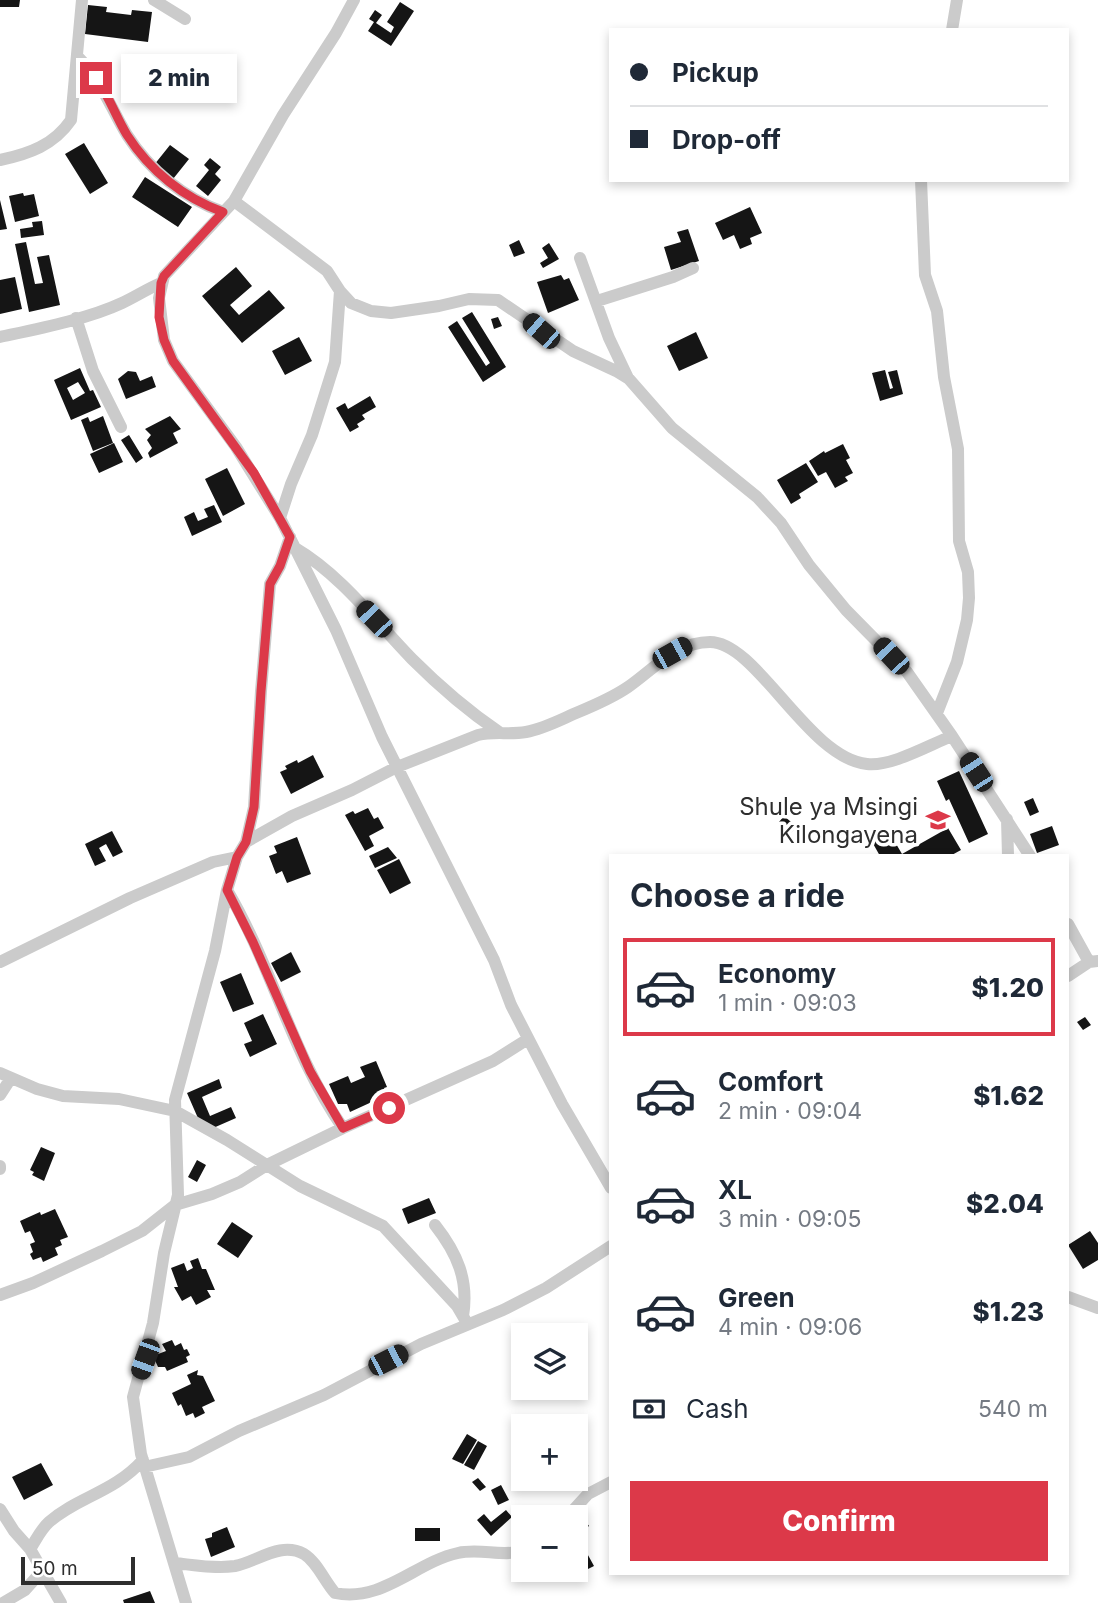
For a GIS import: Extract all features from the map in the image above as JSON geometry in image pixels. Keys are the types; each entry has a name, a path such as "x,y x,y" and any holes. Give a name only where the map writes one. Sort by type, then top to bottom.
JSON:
{"street":[{"path":"0,160 26,155 61,133 71,120 82,0"},
{"path":"154,0 185,19"},
{"path":"354,0 337,33 283,115 234,201 164,276 161,283 159,317 164,340 173,361 248,464 280,518 336,630 397,767 494,960 511,1005 562,1104 609,1185"},
{"path":"952,28 957,0"},
{"path":"78,57 102,87 127,135 151,167 196,200 223,212"},
{"path":"921,182 925,275 937,311 944,377 958,449 959,541 968,572 969,598 957,662 937,713"},
{"path":"234,201 327,271 351,303 371,311 391,313 469,299 498,300 573,351 629,379 680,435 747,488 781,523 809,565 846,610 907,673 937,713 1029,854"},
{"path":"580,258 610,338 629,379"},
{"path":"597,301 693,268"},
{"path":"0,337 123,303 139,292 161,283"},
{"path":"280,518 291,484 312,436 335,362 340,291"},
{"path":"76,318 93,371 121,427"},
{"path":"292,543 346,590 415,662 472,713 499,732"},
{"path":"186,1603 144,1464 133,1397 153,1323 164,1254 178,1195 175,1100 215,951 227,890 237,857 246,842 254,807 270,584 292,543"},
{"path":"246,842 292,816 397,767 478,735 524,732 573,715 626,688 687,645 711,642 726,645 742,657 821,741 844,757 868,765 896,760 952,736"},
{"path":"1007,818 1008,854"},
{"path":"0,962 138,894 213,862 237,857"},
{"path":"227,890 310,1071 343,1128"},
{"path":"1069,925 1094,962 1069,975"},
{"path":"0,1295 33,1283 134,1235 175,1205 240,1182 343,1128 493,1061 528,1039"},
{"path":"0,1095 5,1075 37,1089 64,1096 119,1099 175,1111 300,1186 383,1226 457,1306 465,1320"},
{"path":"435,1225 452,1247 461,1271 465,1293 465,1320"},
{"path":"30,1549 50,1522 121,1481 144,1464 189,1457 239,1431 324,1395 465,1320 503,1310 545,1288 609,1247"},
{"path":"1069,1297 1098,1308"},
{"path":"578,1505 588,1494 609,1483"},
{"path":"2,1516 30,1549 61,1603"},
{"path":"175,1563 235,1566 268,1553 295,1552 304,1554 312,1562 335,1593 348,1595 381,1589 459,1552 511,1554"},
{"path":"3,1603 25,1590 42,1571"}],"building":[{"path":"0,0 20,0 19,7 0,7"},
{"path":"400,2 414,11 391,46 368,31 374,22 369,19 375,10 382,15 376,23 391,33 394,27 387,22"},
{"path":"88,5 107,7 106,12 131,15 132,10 152,12 148,42 85,34"},
{"path":"84,143 108,183 90,194 65,154"},
{"path":"170,145 189,159 173,179 154,165"},
{"path":"210,158 221,167 215,174 221,180 208,196 196,186 209,170 204,165"},
{"path":"145,177 192,207 178,227 132,197"},
{"path":"23,193 24,196 34,194 39,216 15,222 9,196"},
{"path":"0,200 7,229 0,230"},
{"path":"750,207 762,233 750,238 752,244 740,249 734,235 723,240 715,223"},
{"path":"42,221 44,235 21,238 20,229 33,227 32,222"},
{"path":"688,229 699,261 671,270 664,247 681,242 677,232"},
{"path":"519,240 525,253 514,257 509,245"},
{"path":"26,242 35,284 43,283 37,257 49,255 60,305 29,312 15,244"},
{"path":"549,243 559,259 543,268 540,263 548,258 542,248"},
{"path":"236,267 252,286 230,305 239,315 269,290 285,308 242,343 202,296"},
{"path":"561,275 564,280 569,278 579,300 548,313 537,282"},
{"path":"15,277 22,309 0,314 0,280"},
{"path":"472,312 506,367 483,382 448,327 457,321 486,366 490,363 462,318"},
{"path":"498,317 502,326 494,329 491,319"},
{"path":"696,332 708,358 679,371 667,346"},
{"path":"299,337 312,361 285,375 272,351"},
{"path":"80,368 101,407 71,420 54,380","holes":["78,382 85,393 73,400 67,388"]},
{"path":"885,370 890,389 893,388 888,372 897,370 903,394 880,401 872,373"},
{"path":"128,371 136,372 140,381 152,376 156,387 126,399 118,379"},
{"path":"370,396 376,407 362,415 365,419 357,424 359,427 350,432 336,408 345,403 348,409"},
{"path":"103,416 113,443 93,451 81,420 88,417 90,422"},
{"path":"170,416 181,429 173,433 178,443 150,458 148,453 152,448 147,440 151,435 145,429"},
{"path":"129,435 143,458 136,463 121,440"},
{"path":"114,443 123,462 99,473 90,454"},
{"path":"843,444 850,458 846,460 853,473 845,477 848,481 835,488 826,472 818,476 809,461 824,451 825,453"},
{"path":"806,463 818,482 799,494 801,498 791,504 777,480"},
{"path":"227,468 245,504 223,516 205,479"},
{"path":"214,505 222,522 192,536 184,517 194,512 198,521 208,517 204,509"},
{"path":"313,755 324,777 291,794 280,772 287,769 285,766"},
{"path":"959,771 988,834 969,843 949,799 946,801 937,781"},
{"path":"1033,798 1039,812 1030,816 1024,802"},
{"path":"368,808 374,819 378,817 384,828 369,836 374,846 365,851 345,815"},
{"path":"784,816 797,827 791,833 779,822"},
{"path":"1052,826 1059,845 1037,853 1030,834"},
{"path":"948,828 961,850 954,854 902,854"},
{"path":"888,830 902,854 879,854 871,840"},
{"path":"112,831 123,852 113,857 106,844 99,848 106,861 95,866 85,844"},
{"path":"297,837 311,874 287,883 282,871 276,874 269,856 277,853 274,846"},
{"path":"388,847 397,858 375,868 369,856"},
{"path":"399,859 411,883 390,894 377,870"},
{"path":"291,952 301,972 281,982 271,963"},
{"path":"241,973 254,1004 233,1012 220,982"},
{"path":"263,1014 277,1044 250,1057 244,1044 252,1041 244,1023"},
{"path":"1085,1017 1091,1025 1083,1030 1077,1022"},
{"path":"376,1061 387,1087 384,1088 387,1095 350,1112 347,1104 338,1104 329,1084 348,1076 351,1083 365,1077 360,1067"},
{"path":"219,1079 222,1088 202,1097 210,1116 231,1107 236,1118 204,1132 187,1093"},
{"path":"41,1147 55,1153 44,1181 32,1175 34,1172 30,1170"},
{"path":"197,1160 206,1165 197,1182 188,1177"},
{"path":"429,1198 436,1213 408,1224 402,1209"},
{"path":"55,1209 68,1237 60,1240 62,1245 55,1248 58,1255 43,1262 41,1257 33,1260 30,1244 35,1242 30,1231 25,1233 20,1221"},
{"path":"232,1222 253,1236 238,1258 217,1244"},
{"path":"1090,1231 1098,1243 1098,1260 1083,1269 1069,1244"},
{"path":"198,1258 215,1290 207,1290 211,1297 196,1305 191,1296 182,1301 174,1287 178,1287 171,1268 184,1263 187,1271 193,1268 190,1261"},
{"path":"172,1340 175,1346 181,1343 190,1355 186,1357 188,1362 167,1371 165,1367 158,1367 153,1356 166,1351 162,1344"},
{"path":"198,1370 197,1375 203,1376 215,1401 202,1407 205,1413 195,1418 193,1413 186,1416 172,1393 191,1384 187,1375"},
{"path":"467,1434 477,1440 463,1464 452,1459"},
{"path":"478,1441 487,1446 474,1470 464,1465"},
{"path":"41,1463 53,1485 24,1500 12,1477"},
{"path":"478,1478 486,1487 480,1491 472,1482"},
{"path":"501,1485 509,1500 498,1505 491,1490"},
{"path":"506,1510 511,1516 491,1536 477,1520 484,1514 491,1522"},
{"path":"227,1527 235,1547 211,1557 205,1539"},
{"path":"415,1528 440,1528 440,1541 415,1541"},
{"path":"588,1555 594,1566 588,1569"},
{"path":"150,1591 155,1603 124,1603 123,1600"}],"place":[{"name":"Shule ya Msingi Kilongayena","path":"938,820"}],"route":[{"path":"96,78 127,135 151,167 205,205 223,212 164,276 159,298 159,317 164,340 173,361 254,473 290,537 280,566 270,584 251,824 227,890 310,1071 343,1128 389,1108"}]}
